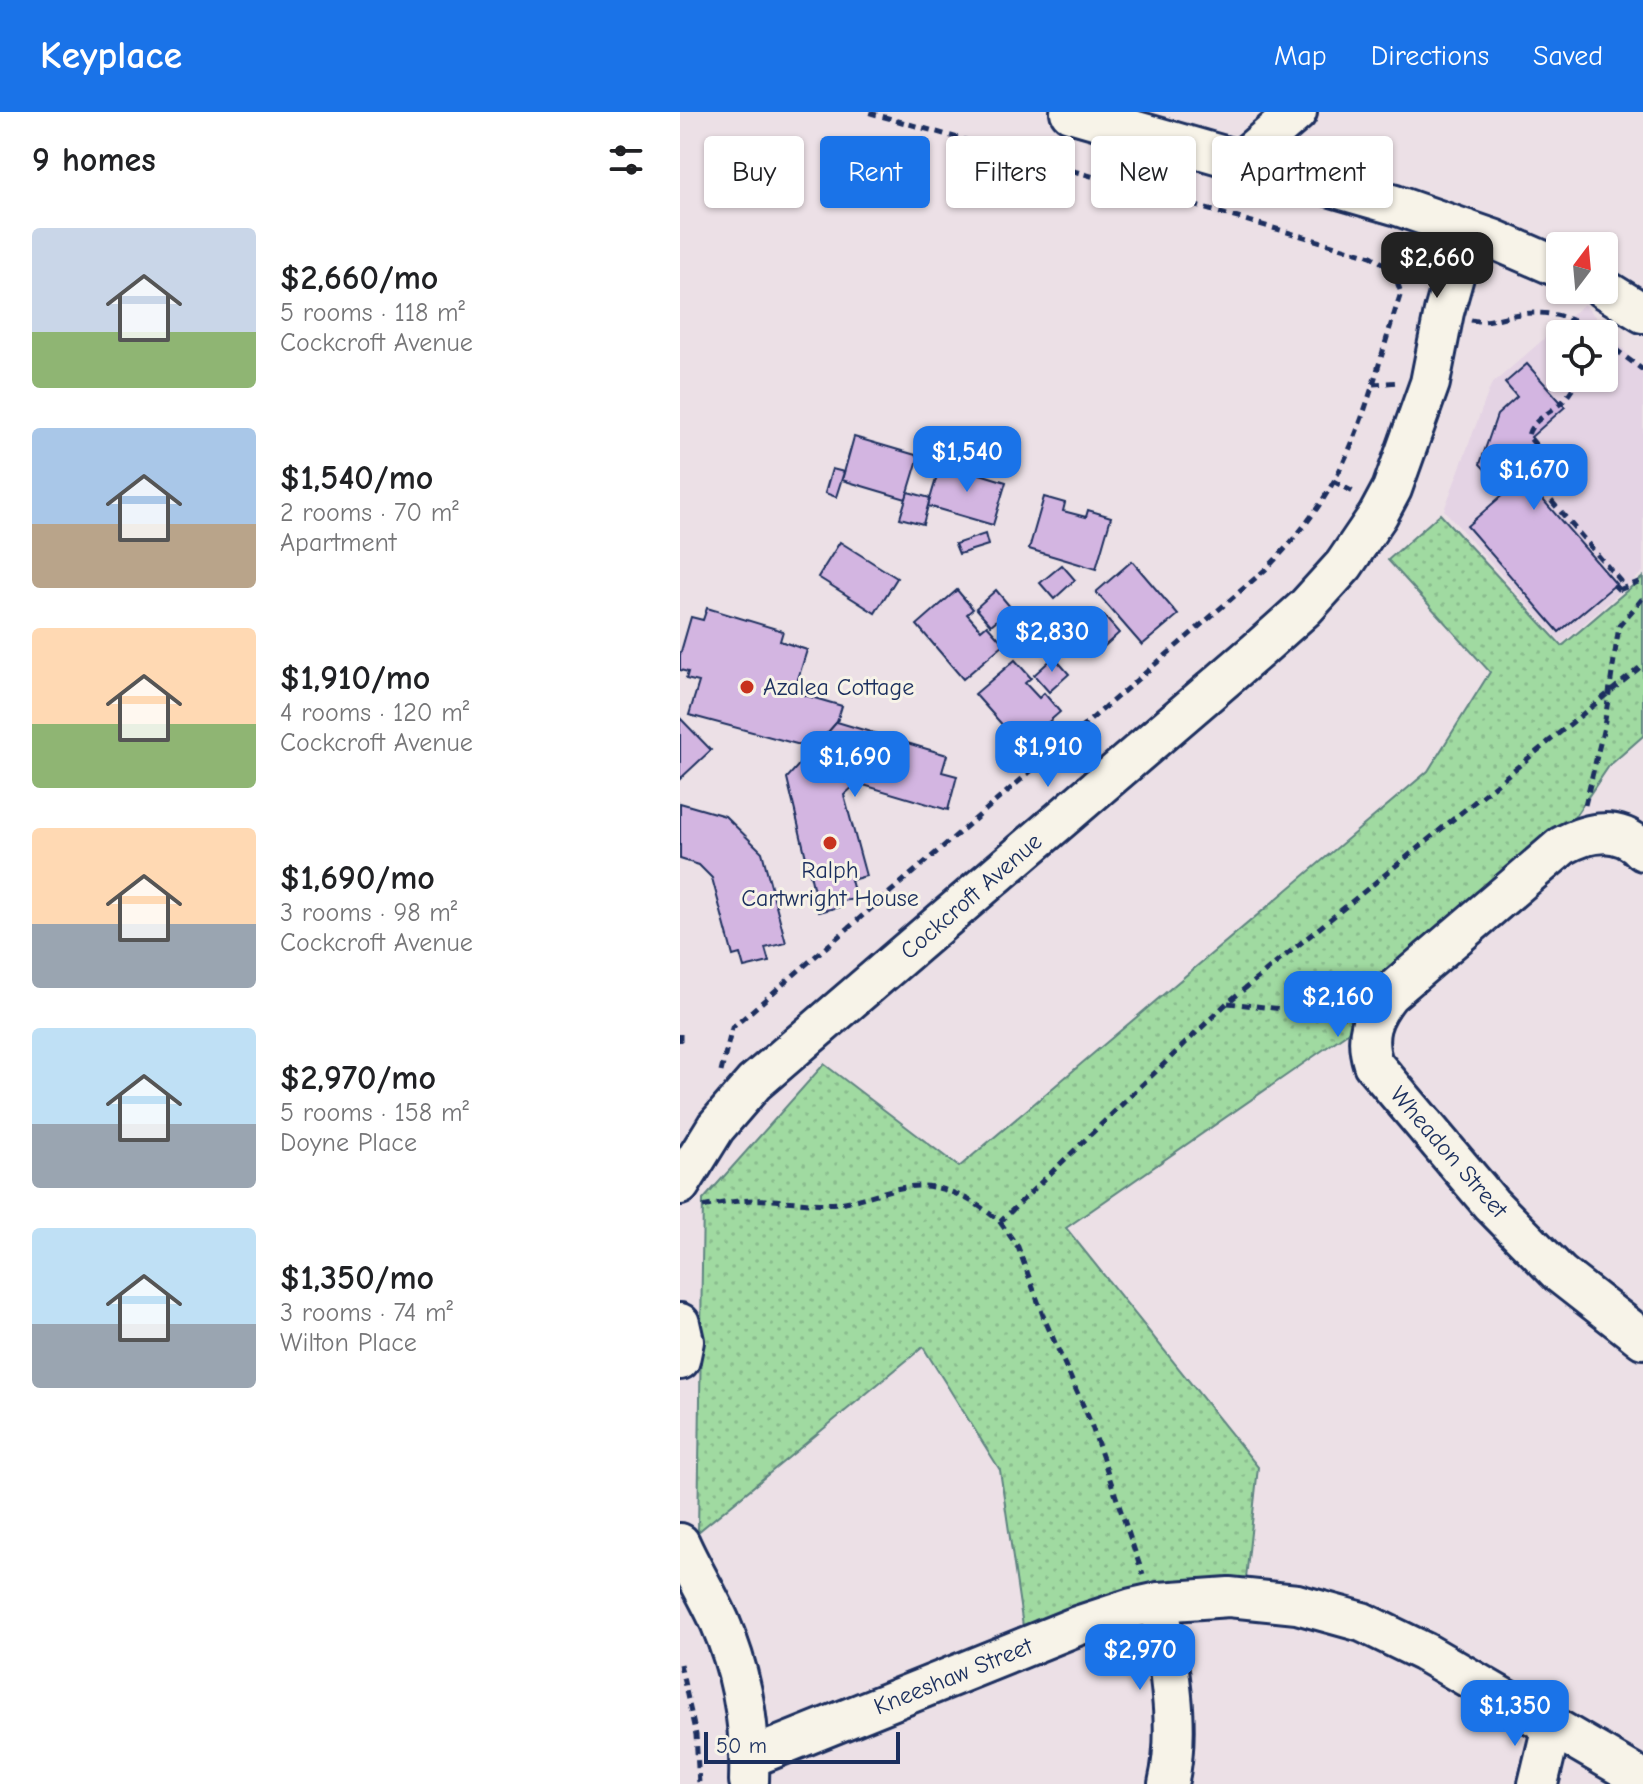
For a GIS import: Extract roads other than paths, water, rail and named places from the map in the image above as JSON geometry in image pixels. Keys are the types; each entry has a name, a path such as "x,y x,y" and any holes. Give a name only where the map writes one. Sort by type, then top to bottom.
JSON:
{"street":[{"path":"1070,112 1212,153"},
{"path":"1269,136 1297,112"},
{"path":"1393,204 1480,234 1546,262"},
{"name":"Cockcroft Avenue","path":"690,1197 716,1127 754,1083 1305,608 1344,565 1378,515 1415,432 1418,383 1444,312 1480,234"},
{"path":"1618,298 1643,313"},
{"name":"Wheadon Street","path":"1643,851 1637,844 1606,832 1583,835 1562,846 1389,994 1372,1020 1369,1049 1373,1064 1491,1204 1560,1274 1643,1339"},
{"path":"680,1323 684,1341 680,1360"},
{"path":"680,1543 720,1622 737,1666 746,1712 749,1771"},
{"name":"Kneeshaw Street","path":"749,1771 1077,1626 1157,1603 1229,1597 1297,1604 1362,1622 1424,1652 1643,1779"},
{"path":"1157,1603 1173,1707 1174,1743 1168,1784"},
{"path":"1538,1784 1552,1726"}],"place":[{"name":"Azalea Cottage","path":"747,687"},
{"name":"Ralph Cartwright House","path":"830,843"}]}
